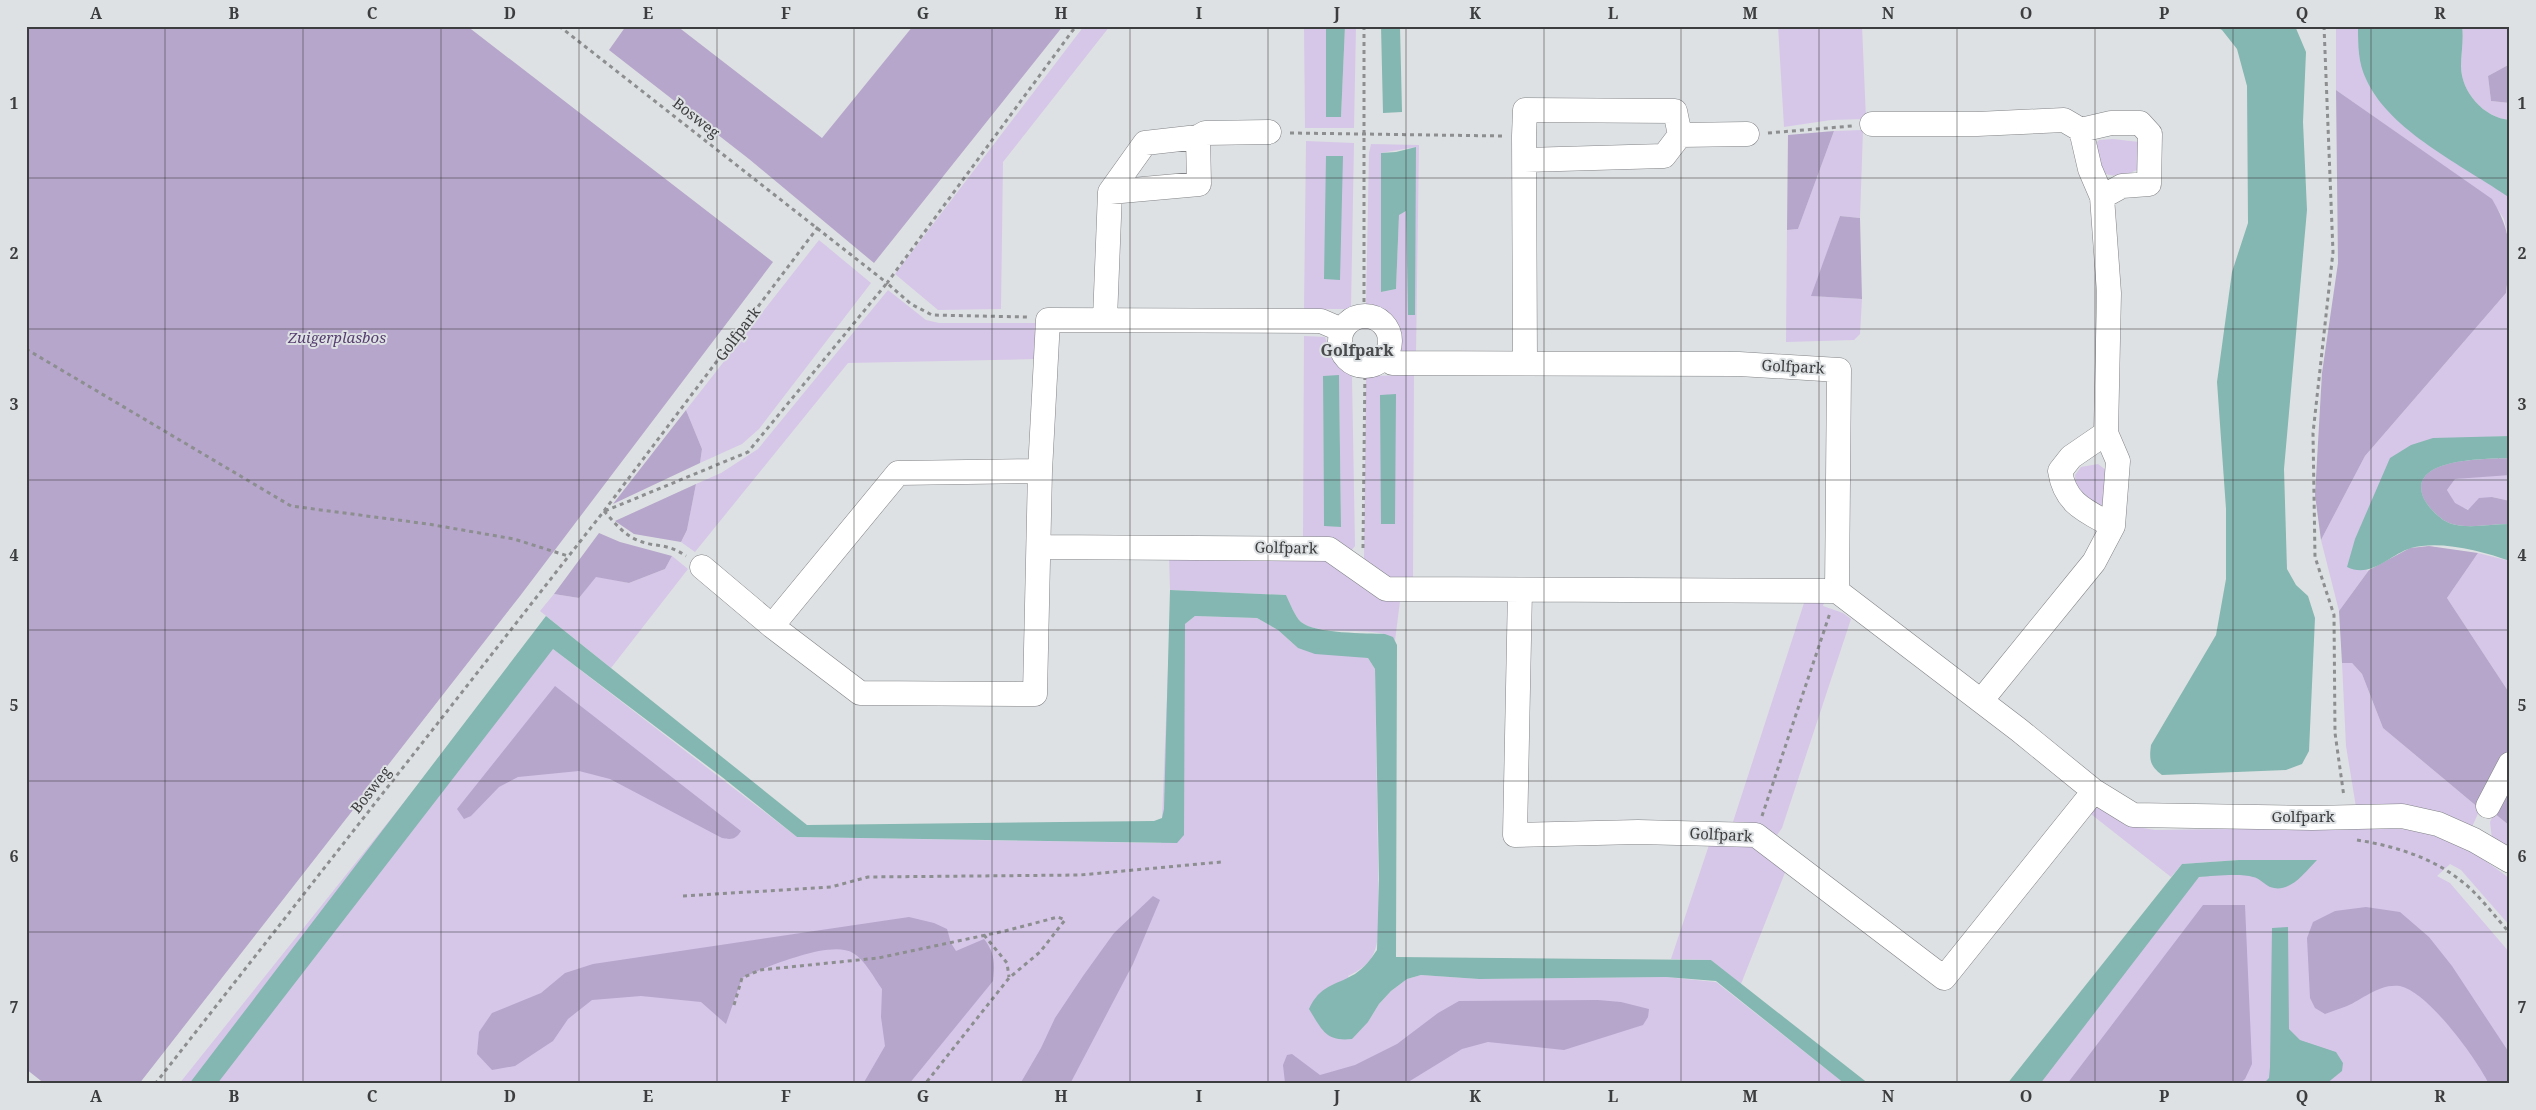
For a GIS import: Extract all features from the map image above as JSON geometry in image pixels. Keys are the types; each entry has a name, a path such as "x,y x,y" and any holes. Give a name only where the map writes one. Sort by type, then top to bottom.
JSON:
{"street":[{"path":"1524,160 1664,156 1680,135 1675,111 1525,110 1524,136 1524,160 1525,362"},
{"path":"1872,124 1977,124 2064,120 2081,130 2110,123 2140,123 2150,134 2149,184 2122,186 2102,197"},
{"path":"1981,701 2094,562 2113,526 2118,461 2106,433 2109,293 2102,197 2090,169 2081,130"},
{"path":"1105,319 1110,192 1145,143 1198,137 1205,133 1269,132"},
{"path":"1680,135 1747,134"},
{"path":"1110,192 1199,184 1198,137"},
{"path":"702,567 772,626 860,693 1035,694 1040,547 1040,471 1048,320 1321,321 1342,330 1355,318 1364,316 1378,319 1388,330 1390,343 1375,361"},
{"name":"Golfpark","path":"1342,330 1341,346 1350,360 1392,363 1739,364 1839,370 1837,591"},
{"path":"2106,433 2071,457 2060,470 2062,486 2070,500 2113,526"},
{"path":"772,626 898,473 1040,471"},
{"name":"Golfpark","path":"1040,547 1329,549 1386,589 1837,591 1981,701 2094,791 2133,815 2348,818 2402,816 2438,824 2474,840 2510,861"},
{"name":"Golfpark","path":"1520,590 1515,835 1638,832 1756,835 1944,978 2094,791"},
{"path":"2488,806 2510,764"}],"path":[{"name":"Bosweg","path":"559,26 818,227"},
{"path":"702,567 674,547 638,540 618,528 604,511 748,452 887,283 1076,26"},
{"path":"1364,26 1364,316"},
{"path":"2324,26 2333,252 2313,433 2315,557 2334,615 2335,733 2352,840 2383,844 2435,863 2461,880 2510,933"},
{"path":"1747,134 1872,124"},
{"path":"1269,132 1524,136"},
{"path":"818,227 911,304 932,315 1030,317 1048,320"},
{"name":"Golfpark","path":"604,511 818,227"},
{"path":"26,349 291,506 428,524 514,539 568,556"},
{"path":"1363,572 1375,361"},
{"name":"Bosweg","path":"155,1084 604,511"},
{"path":"1756,835 1837,591"},
{"path":"682,896 832,887 868,877 1080,875 1220,862"},
{"path":"734,1004 742,978 760,970 878,958 1058,917 1064,920 1040,952 1009,978 925,1084"},
{"path":"984,935 1007,963 1009,978"}],"shaded area":[{"path":"1084,26 1110,26 1003,162 1001,309 938,310 895,274"},
{"path":"1304,26 1326,26 1326,116 1341,117 1345,26 1356,26 1354,128 1305,128"},
{"path":"1326,26 1345,26 1341,117 1326,117"},
{"path":"1381,26 1400,26 1402,112 1383,113"},
{"path":"1778,26 1862,26 1866,119 1831,120 1784,127"},
{"path":"2214,26 2295,26 2306,52 2303,122 2307,210 2284,469 2287,569 2296,585 2308,596 2315,618 2309,751 2302,764 2286,770 2162,775 2151,762 2151,745 2216,635 2226,579 2226,509 2217,382 2232,272 2248,223 2247,86 2237,49 2222,30"},
{"path":"2336,26 2358,26 2362,63 2367,80 2376,97 2510,198 2510,247 2504,219 2491,199 2336,90"},
{"path":"2358,26 2462,26 2461,66 2465,85 2483,109 2500,118 2510,120 2510,198 2429,146 2392,115 2377,98 2363,73 2359,53"},
{"path":"2462,26 2510,26 2510,64 2488,76 2491,101 2510,103 2510,120 2500,118 2483,109 2465,85 2461,66"},
{"path":"1863,130 1860,218 1840,216 1812,296 1862,299 1860,334 1854,340 1786,342 1787,230 1798,229 1834,131"},
{"path":"2113,139 2139,142 2140,153 2137,170 2119,176 2101,172 2095,145 2099,140"},
{"path":"1306,141 1354,143 1351,309 1304,309"},
{"path":"1371,144 1419,145 1416,354 1399,354 1396,336 1391,323 1382,314 1366,306 1369,153","holes":["1416,147 1408,315 1407,211 1399,214 1396,289 1381,292 1381,153"]},
{"path":"1416,147 1415,315 1408,315 1406,211 1399,215 1396,289 1381,292 1381,153 1396,152"},
{"path":"1326,156 1343,156 1340,280 1324,279"},
{"path":"819,240 871,283 759,429 742,444 700,463 702,449 686,410"},
{"path":"2510,262 2510,436 2486,437 2366,571 2369,570 2339,611 2321,540 2365,456 2506,293"},
{"path":"888,290 926,320 939,323 1036,323 1036,359 848,363 695,552 681,542 687,530 696,484 721,473 758,449"},
{"path":"1304,336 1325,337 1332,358 1352,377 1355,546 1351,551 1303,538","holes":["1323,376 1339,376 1341,527 1324,525"]},
{"path":"1339,375 1341,527 1324,526 1323,376"},
{"path":"1414,375 1413,581 1384,577 1364,560 1366,378 1369,376"},
{"path":"1396,394 1395,524 1381,524 1380,395"},
{"path":"2510,436 2510,458 2468,460 2452,463 2437,468 2426,475 2421,485 2426,503 2436,514 2452,524 2481,526 2510,524 2510,561 2474,550 2435,545 2411,548 2380,565 2364,570 2347,567 2355,539 2390,458 2411,445 2433,438"},
{"path":"2098,464 2111,474 2109,512 2076,489 2075,475 2081,467"},
{"path":"2486,475 2510,475 2510,501 2492,497 2469,510 2455,504 2447,490 2455,479"},
{"path":"2478,553 2510,561 2510,694 2447,598"},
{"path":"672,556 688,569 611,668 540,611 554,594 579,598 596,576 629,583 665,569"},
{"path":"1169,556 1325,558 1383,600 1400,601 1395,641 1389,636 1379,633 1323,630 1311,627 1299,620 1286,595 1170,590"},
{"path":"1170,590 1286,595 1297,617 1308,626 1329,631 1385,634 1393,637 1397,645 1396,957 1711,960 1869,1084 1845,1084 1716,981 1666,977 1479,979 1421,975 1407,979 1391,991 1379,1004 1368,1022 1352,1039 1336,1039 1330,1036 1321,1029 1309,1009 1313,1001 1328,987 1358,972 1377,950 1379,879 1375,669 1368,658 1315,654 1298,648 1278,630 1257,618 1195,616 1185,624 1184,835 1177,843 797,837 722,777 553,649 217,1084 189,1084 546,616 807,825 1154,821 1162,818 1164,809"},
{"path":"1804,603 1824,603 1823,606 1843,613 1851,619 1782,828 1775,838 1732,825"},
{"path":"1195,616 1257,618 1278,630 1298,648 1368,658 1375,669 1379,925 1377,942 1369,961 1364,967 1348,976 1368,1022 1379,1004 1391,991 1407,979 1421,975 1479,979 1666,977 1716,982 1845,1084 179,1084 520,657 553,649 797,837 1161,843 1170,622 1185,624"},
{"path":"2342,663 2352,663 2362,674 2383,728 2480,809 2472,827 2356,807 2346,746"},
{"path":"2093,807 2105,809 2125,825 2155,830 2383,827 2402,829 2436,836 2480,857 2510,879 2510,926 2461,870 2450,864 2437,876 2450,883 2510,953 2510,1084 2036,1084 2193,878 2316,861 2239,860 2182,864 2171,877 2087,811"},
{"path":"2494,813 2510,826 2510,851 2492,839 2490,822"},
{"path":"1709,845 1756,847 1786,870 1741,984 1711,960 1671,959"},
{"path":"2239,860 2317,860 2302,876 2284,888 2270,887 2257,879 2241,875 2199,877 2040,1084 2007,1084 2182,864"},
{"path":"2288,927 2289,1029 2300,1040 2336,1052 2343,1063 2342,1071 2326,1084 2263,1084 2269,1078 2270,1067 2272,928"}],"green space":[{"name":"Zuigerplasbos","path":"26,26 467,26 773,262 520,596 139,1084 45,1084 26,1069"},
{"path":"626,26 677,26 822,138 913,26 1063,26 874,263 749,159 609,50"},
{"path":"2510,64 2510,103 2491,101 2488,76"},
{"path":"2336,90 2492,199 2499,211 2507,234 2509,267 2506,293 2365,456 2321,540 2315,495 2322,373 2338,263"},
{"path":"1834,131 1798,229 1787,230 1788,135"},
{"path":"1840,216 1860,218 1862,299 1811,296"},
{"path":"686,410 702,449 700,463 613,504"},
{"path":"2510,458 2510,475 2455,479 2447,490 2455,503 2468,510 2479,498 2492,497 2510,501 2510,524 2473,526 2452,524 2436,514 2424,499 2421,485 2426,475 2437,468 2468,460"},
{"path":"696,484 687,530 681,542 634,534 615,521"},
{"path":"599,533 620,542 672,556 665,569 629,583 596,577 579,598 554,594"},
{"path":"2429,546 2478,553 2447,598 2510,694 2510,752 2480,809 2383,728 2362,674 2352,663 2342,663 2339,611 2369,570 2410,548"},
{"path":"555,686 741,831 739,834 733,838 722,838 610,779 579,771 518,777 499,787 471,816 464,819 457,809"},
{"path":"2510,779 2510,826 2494,813"},
{"path":"1153,896 1160,900 1133,964 1070,1084 1020,1084 1041,1048 1055,1018 1083,976 1114,933"},
{"path":"2203,905 2245,905 2252,1064 2245,1079 2239,1084 2067,1084"},
{"path":"2366,907 2400,912 2429,937 2452,966 2510,1054 2510,1084 2489,1084 2463,1043 2437,1013 2424,1000 2400,986 2379,989 2347,1006 2325,1014 2315,1008 2310,998 2307,938 2313,922 2335,911"},
{"path":"909,917 934,923 947,929 951,943 956,951 984,939 992,954 994,969 993,981 909,1084 863,1084 885,1046 881,1017 882,989 869,969 857,956 843,950 814,952 798,956 742,978 726,1024 701,1002 641,996 592,1000 568,1019 553,1041 515,1066 492,1070 477,1054 479,1032 492,1013 541,993 565,973 593,964"},
{"path":"1598,1000 1621,1002 1649,1009 1648,1017 1643,1025 1564,1050 1488,1042 1462,1049 1405,1084 1285,1083 1283,1065 1287,1055 1292,1054 1320,1075 1355,1065 1397,1044 1438,1013 1459,1001"}],"district":[{"name":"Golfpark","path":"1357,350"}]}
